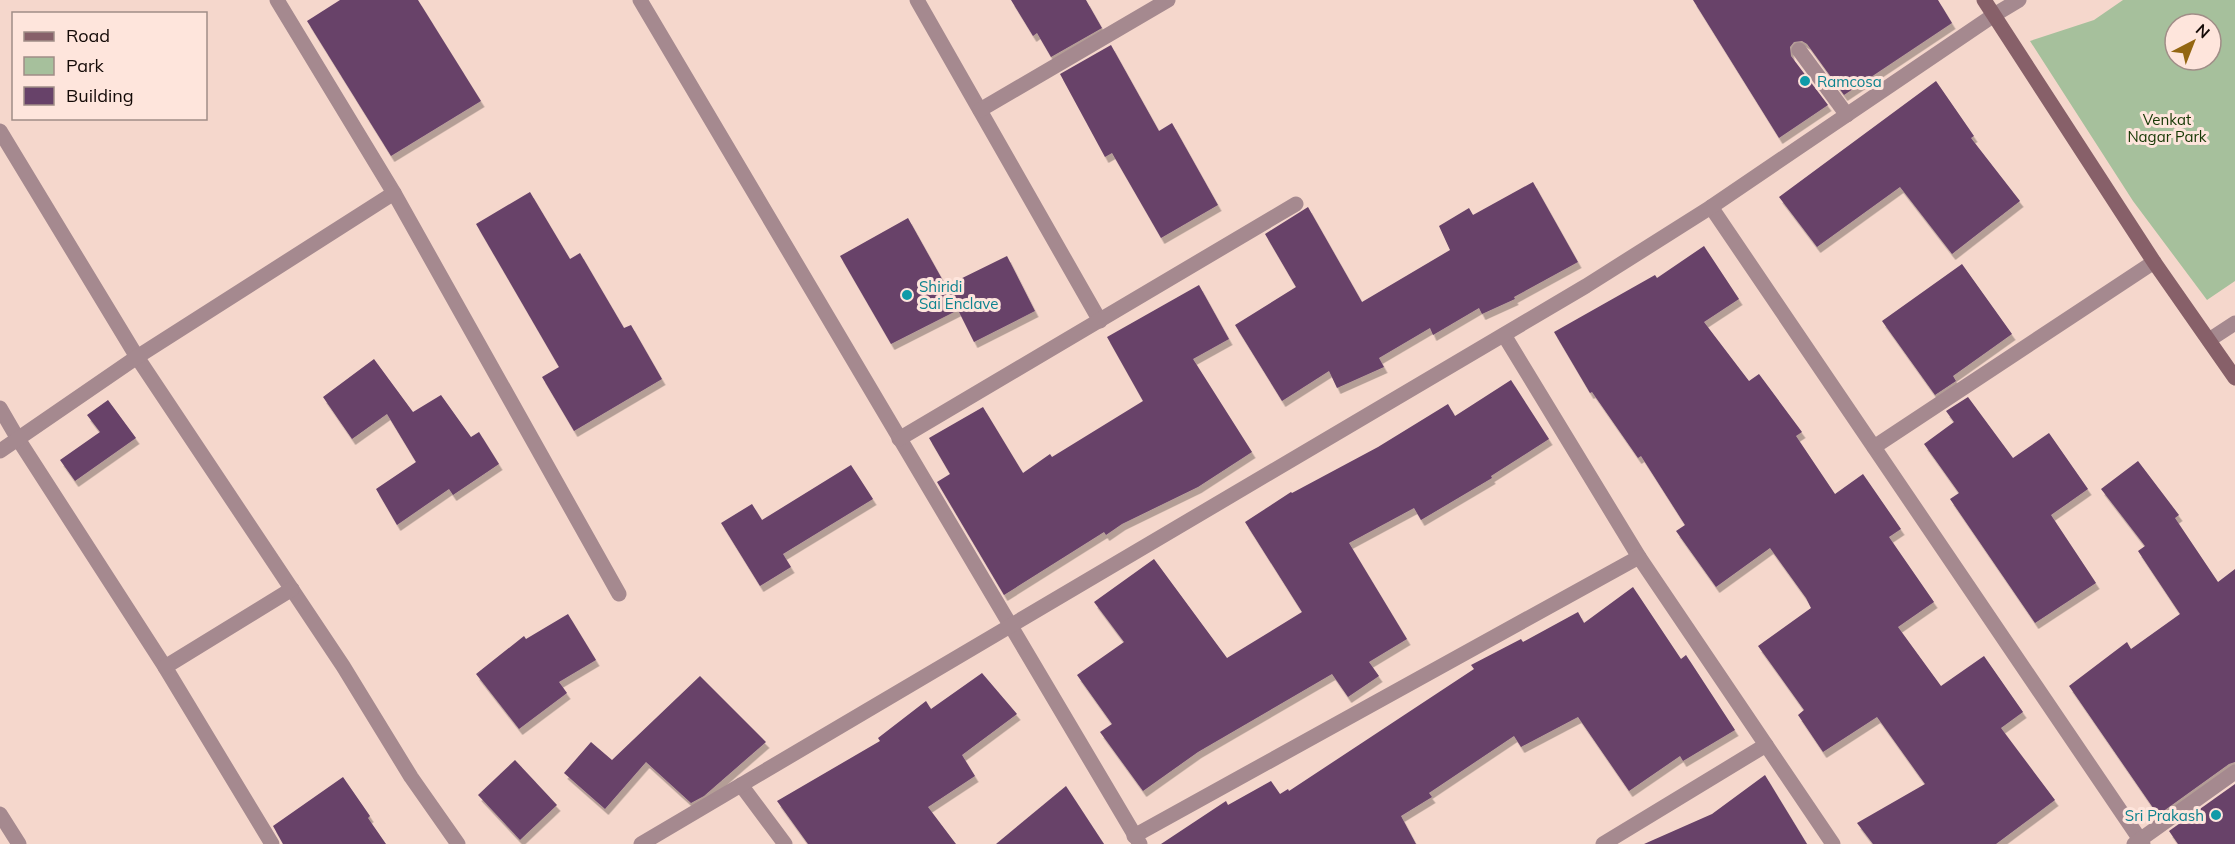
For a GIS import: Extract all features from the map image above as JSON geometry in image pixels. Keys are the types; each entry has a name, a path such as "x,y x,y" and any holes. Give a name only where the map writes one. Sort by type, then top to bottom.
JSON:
{"street":[{"path":"277,0 394,193 619,594"},
{"path":"640,0 1137,840 1639,556"},
{"path":"916,0 1100,321"},
{"path":"980,110 1168,0"},
{"path":"1984,0 2154,262 2235,378"},
{"path":"641,844 1586,286 1711,207 2019,0"},
{"path":"1799,50 1847,115"},
{"path":"0,131 137,357 343,666 411,777 458,844"},
{"path":"0,451 137,357 394,193"},
{"path":"899,439 1296,204"},
{"path":"1711,207 2139,843 2235,772"},
{"path":"1874,447 2154,262"},
{"path":"2209,340 2235,323"},
{"path":"1504,335 1639,556 1833,844"},
{"path":"0,408 165,667 272,844"},
{"path":"165,667 292,589"},
{"path":"1603,844 1766,745"},
{"path":"741,785 785,844"},
{"path":"0,814 19,844"}],"green space":[{"name":"Venkat Nagar Park","path":"2123,0 2235,0 2235,281 2207,300 2133,201 2030,41 2094,20"}],"building":[{"path":"340,0 418,0 481,101 391,156 307,21"},
{"path":"1011,0 1086,0 1102,28 1051,57 1037,33 1033,36"},
{"name":"Ramcosa","path":"1693,0 1938,0 1952,23 1844,95 1807,44 1802,41 1794,42 1790,47 1791,56 1828,105 1779,138"},
{"path":"1111,45 1159,131 1172,123 1218,205 1161,238 1112,153 1105,157 1060,74"},
{"path":"1936,81 1974,136 1971,138 2020,201 1952,254 1900,187 1817,247 1779,197"},
{"path":"1533,182 1578,262 1514,297 1515,299 1482,314 1479,308 1433,335 1430,328 1379,358 1384,367 1337,388 1329,371 1282,401 1235,325 1296,287 1265,234 1308,207 1362,302 1450,250 1439,226 1469,208 1473,215"},
{"path":"530,192 570,259 580,253 624,328 631,325 662,379 574,431 542,377 559,367 476,224"},
{"name":"Shiridi Sai Enclave","path":"908,218 946,286 1007,256 1035,311 974,342 958,310 891,344 840,256"},
{"path":"1704,246 1739,299 1704,322 1749,381 1759,374 1802,432 1796,436 1835,494 1863,474 1901,529 1889,537 1934,602 1898,627 1941,686 1984,656 2023,712 2001,728 2055,800 1996,844 1873,844 1857,823 1925,784 1877,717 1823,752 1798,715 1804,710 1758,646 1811,608 1806,598 1770,548 1716,587 1676,531 1685,525 1641,456 1638,458 1592,392 1590,393 1554,332 1655,275 1657,278"},
{"path":"1962,264 2012,334 1953,376 1956,381 1935,395 1882,321"},
{"path":"1199,285 1229,339 1193,359 1252,452 1198,487 1122,524 1106,535 1104,532 1004,595 937,482 950,474 929,438 983,407 1023,473 1050,454 1052,457 1143,401 1107,337"},
{"path":"374,359 413,412 441,395 471,437 479,432 499,464 453,495 449,489 397,525 376,489 416,462 387,414 352,439 323,397"},
{"path":"1511,380 1549,439 1491,476 1492,478 1421,520 1414,508 1349,543 1407,639 1369,662 1379,676 1348,697 1332,674 1198,752 1143,791 1100,732 1112,724 1077,675 1124,642 1094,602 1154,559 1227,658 1302,612 1245,522 1291,492 1378,447 1448,404 1455,416"},
{"path":"1968,397 2013,458 2049,433 2088,489 2051,515 2096,583 2035,623 1950,499 1959,493 1924,444 1954,422 1946,411"},
{"path":"108,400 136,438 75,481 60,460 100,432 87,415"},
{"path":"2138,461 2179,515 2175,518 2218,582 2235,569 2235,762 2158,815 2069,686 2127,642 2131,649 2180,614 2138,551 2145,546 2101,489"},
{"path":"851,465 873,499 783,554 791,567 760,586 721,523 752,504 762,520"},
{"path":"1633,587 1681,659 1686,655 1735,730 1683,761 1680,756 1629,791 1578,717 1521,747 1514,736 1429,793 1432,797 1401,816 1416,844 1161,844 1226,801 1228,805 1271,781 1280,794 1288,789 1289,791 1474,669 1471,665 1521,639 1523,642 1578,612 1584,623"},
{"path":"568,614 596,660 559,682 567,693 519,729 476,674 524,636 526,639"},
{"path":"982,673 1017,714 962,755 975,776 928,807 956,844 808,844 777,801 880,741 878,738 926,701 931,709"},
{"path":"700,676 766,742 704,796 691,803 646,762 605,809 564,773 591,742 612,760"},
{"path":"515,760 557,805 520,840 478,795"},
{"path":"1765,775 1807,844 1644,844 1712,814"},
{"path":"343,777 386,844 283,844 273,826"},
{"name":"Sri Prakash","path":"2235,784 2235,844 2178,844 2169,831"},
{"path":"1066,786 1104,844 996,844"}],"place":[{"name":"Ramcosa","path":"1805,81"},
{"name":"Shiridi Sai Enclave","path":"907,295"},
{"name":"Sri Prakash","path":"2216,815"}]}
